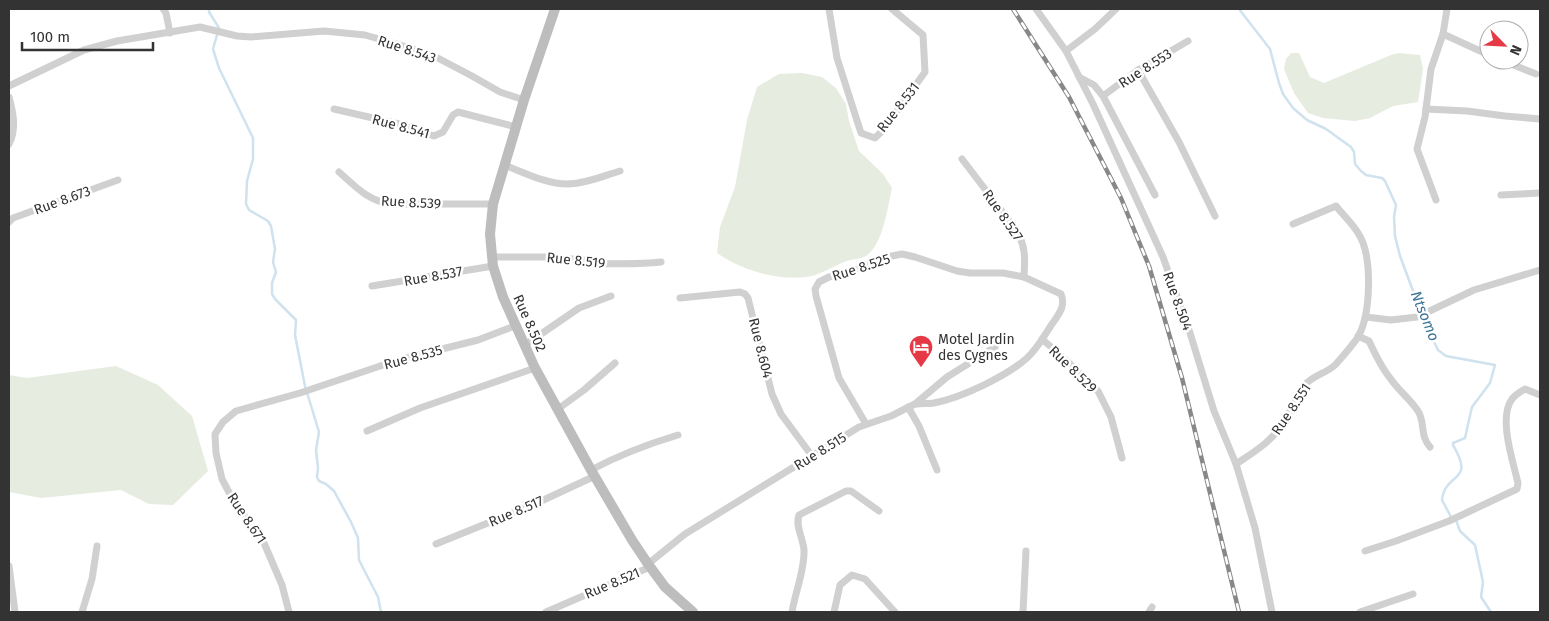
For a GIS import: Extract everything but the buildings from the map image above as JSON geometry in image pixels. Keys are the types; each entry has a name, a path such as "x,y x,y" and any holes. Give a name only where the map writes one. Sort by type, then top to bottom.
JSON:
{"main road":[{"name":"Rue 8.502","path":"554,9 493,204 490,234 492,261 503,297 535,368 593,473 632,540 649,565 665,587 693,612"}],"street":[{"path":"163,9 170,33"},
{"name":"Rue 8.531","path":"829,9 837,58 861,133 875,138 884,129 925,72 922,35 892,9"},
{"name":"Rue 8.504","path":"1036,9 1066,51 1129,181 1163,257 1190,333 1214,411 1236,464 1255,528 1272,612"},
{"path":"1066,51 1095,29 1116,9"},
{"path":"1436,200 1417,148 1426,109 1431,69 1443,34 1447,9"},
{"name":"Rue 8.543","path":"9,86 84,50 117,41 200,27 236,36 250,37 324,31 365,35 400,44 434,56 500,92 524,100"},
{"path":"1443,34 1479,50"},
{"name":"Rue 8.553","path":"1103,96 1138,70 1188,41"},
{"path":"1138,70 1179,142 1215,216"},
{"path":"1526,70 1536,74"},
{"path":"1079,77 1094,85 1103,96 1155,195"},
{"path":"9,97 14,127 9,144"},
{"name":"Rue 8.541","path":"334,109 399,124 434,136 446,130 453,114 458,112 516,127"},
{"path":"1426,109 1467,111 1517,118 1540,119"},
{"name":"Rue 8.527","path":"962,159 1017,231 1025,253 1024,277"},
{"path":"504,165 557,183 568,184 592,180 620,171"},
{"name":"Rue 8.539","path":"339,172 376,202 390,204 493,204"},
{"name":"Rue 8.673","path":"9,222 14,218 61,199 118,180"},
{"path":"1502,195 1540,193"},
{"name":"Rue 8.551","path":"1236,464 1262,447 1275,435 1307,382 1334,366 1358,336 1366,317 1368,275 1366,253 1359,234 1336,206 1293,224"},
{"name":"Rue 8.525","path":"866,424 839,378 816,296 815,289 819,282 829,277 862,268 887,257 902,254 957,271 970,273 1003,272 1024,277 1061,294 1064,300 1062,308 1042,339 1029,356 1018,366 986,384 952,398 934,403 915,404"},
{"name":"Rue 8.519","path":"492,261 547,257 585,260 589,264 629,263 639,265 662,262"},
{"name":"Rue 8.537","path":"372,286 492,261"},
{"path":"1366,317 1391,320 1417,318 1474,290 1540,270"},
{"name":"Rue 8.604","path":"680,298 740,292 745,294 748,298 772,394 781,414 812,456"},
{"path":"525,345 579,308 611,296"},
{"name":"Rue 8.535","path":"300,393 381,365 478,340 516,326"},
{"path":"1358,336 1369,341 1389,378 1418,411 1422,419 1426,443 1430,446"},
{"name":"Rue 8.529","path":"1042,339 1098,391 1111,417 1122,458"},
{"name":"Rue 8.515","path":"649,565 685,534 866,424 891,416 915,404 947,377 995,347"},
{"path":"558,409 584,390 615,363"},
{"path":"367,431 420,408 535,368"},
{"path":"1365,551 1427,530 1517,490 1518,483 1507,428 1506,411 1516,394 1525,390 1540,395"},
{"name":"Rue 8.671","path":"288,612 282,585 264,543 232,498 222,479 216,453 215,434 223,422 236,411 300,393"},
{"path":"908,407 919,426 937,470"},
{"path":"593,473 651,443 678,435"},
{"name":"Rue 8.517","path":"436,544 537,503 593,473"},
{"path":"792,612 804,559 804,548 797,520 799,515 846,491 851,491 879,511"},
{"path":"82,612 92,579 97,546"},
{"path":"1023,612 1026,551"},
{"name":"Rue 8.521","path":"546,612 649,565"},
{"path":"9,566 15,612"},
{"path":"834,612 840,585 852,575 865,578 895,612"},
{"path":"1360,612 1412,594"}],"shaded area":[{"path":"1291,53 1299,53 1310,77 1324,83 1391,55 1399,53 1420,55 1423,69 1418,102 1393,106 1370,118 1355,121 1323,118 1308,113 1294,93 1284,69 1286,59"},
{"path":"802,73 822,77 836,88 846,104 849,121 859,151 883,174 892,188 881,234 872,251 866,256 844,262 812,276 787,277 762,274 738,265 717,253 720,227 735,187 747,120 757,87 779,74"},
{"path":"116,366 158,385 192,416 208,471 173,505 149,504 121,490 41,498 9,492 9,375 27,378"}],"waterway":[{"path":"209,9 219,28 213,49 219,68 253,138 253,159 247,181 246,204 249,210 268,221 271,226 275,249 273,262 276,272 272,283 272,294 296,320 295,335 305,386 319,432 316,450 317,477 319,481 334,491 351,522 358,538 359,560 378,597 381,612"},
{"name":"Ntsomo","path":"1239,9 1270,49 1283,94 1293,108 1307,120 1326,129 1351,147 1354,152 1355,164 1366,175 1382,178 1385,181 1396,205 1394,217 1395,236 1400,256 1425,323 1438,350 1446,356 1495,365 1490,383 1472,407 1465,438 1453,443 1459,457 1460,472 1444,491 1442,500 1451,517"},
{"name":"Ntsomo","path":"1456,520 1460,531 1475,545 1483,582 1481,597 1491,612"}],"railway":[{"path":"1013,9 1069,97 1121,198 1149,266 1182,378 1239,612"}],"place":[{"name":"Motel Jardin des Cygnes","path":"921,368"}]}
